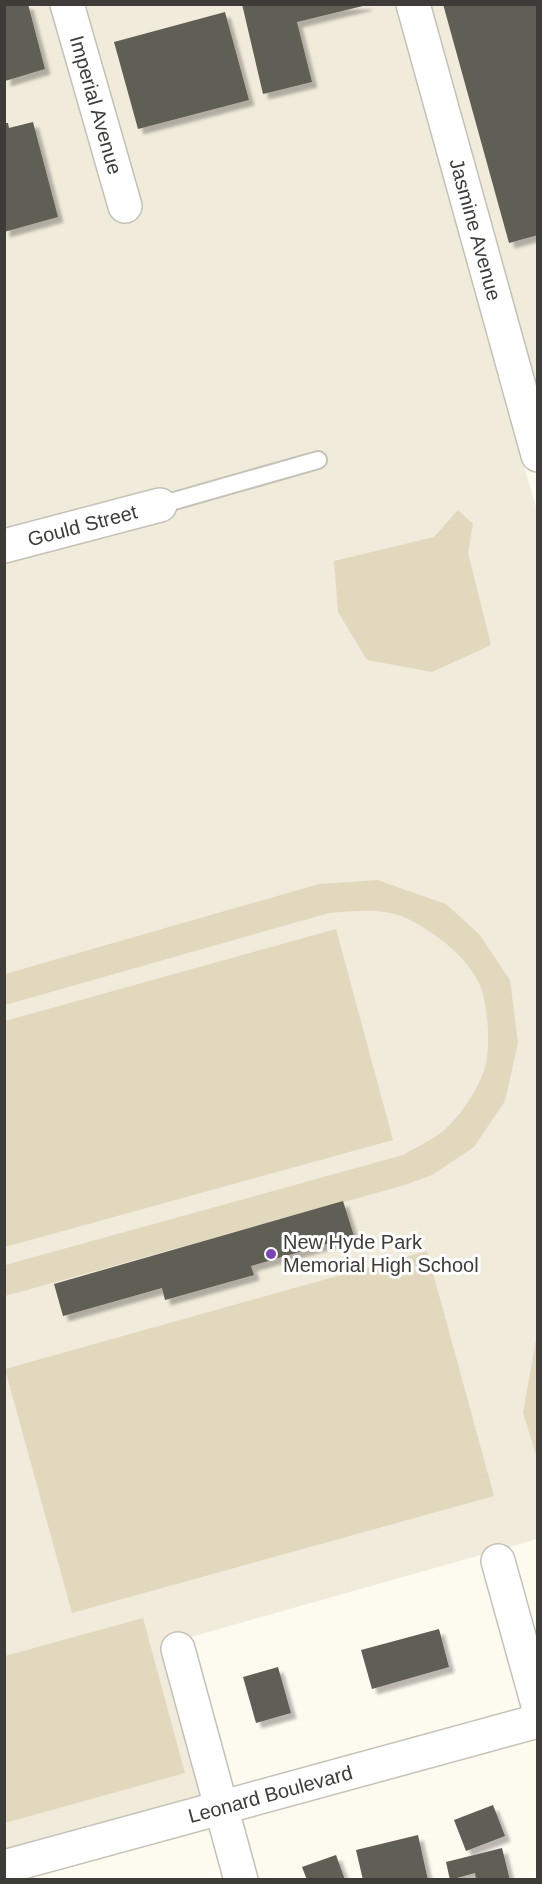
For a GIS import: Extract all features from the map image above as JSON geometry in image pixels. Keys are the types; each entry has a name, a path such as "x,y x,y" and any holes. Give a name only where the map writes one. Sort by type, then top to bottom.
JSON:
{"street":[{"name":"Imperial Avenue","path":"67,4 125,206"},
{"name":"Jasmine Avenue","path":"413,4 530,401 537,455"},
{"name":"Gould Street","path":"4,546 160,505"},
{"path":"498,1561 537,1705"},
{"path":"178,1649 241,1880"},
{"name":"Leonard Boulevard","path":"4,1868 537,1721"}],"lane":[{"path":"160,505 318,460"}],"shaded area":[{"path":"5,5 537,5 537,388 508,396 519,449 538,514 537,1539 166,1644 209,1797 5,1853"},
{"path":"458,510 473,524 468,553 491,645 432,672 367,660 338,612 334,561 434,537"},
{"path":"377,880 446,904 480,935 510,980 518,1043 505,1101 474,1147 432,1175 405,1185 5,1296 5,1265 403,1155 438,1135 456,1118 478,1084 487,1059 488,1026 483,993 468,965 450,947 420,925 391,913 350,911 329,913 5,1005 5,974 319,884"},
{"path":"336,929 393,1140 5,1247 5,1021"},
{"path":"427,1251 494,1496 72,1613 5,1369"},
{"path":"537,1334 537,1458 523,1413"},
{"path":"143,1618 185,1773 5,1823 5,1656"}],"building":[{"path":"5,4 28,4 45,69 5,81"},
{"path":"242,4 367,5 297,22 312,82 263,94"},
{"path":"443,4 538,4 538,235 509,243"},
{"path":"225,12 249,100 138,129 114,42"},
{"path":"33,122 58,217 4,232 4,123 8,123 9,128"},
{"path":"343,1201 354,1236 251,1266 254,1275 165,1300 162,1288 63,1316 54,1284"},
{"path":"439,1629 449,1667 372,1689 361,1650"},
{"path":"278,1667 291,1713 256,1723 243,1677"},
{"path":"493,1805 505,1836 466,1851 454,1820"},
{"path":"418,1835 428,1880 363,1880 356,1850"},
{"path":"502,1848 510,1880 476,1880 475,1873 450,1880 446,1862"},
{"path":"336,1855 345,1880 307,1880 302,1867"}],"place":[{"name":"New Hyde Park Memorial High School","path":"271,1254"}]}
